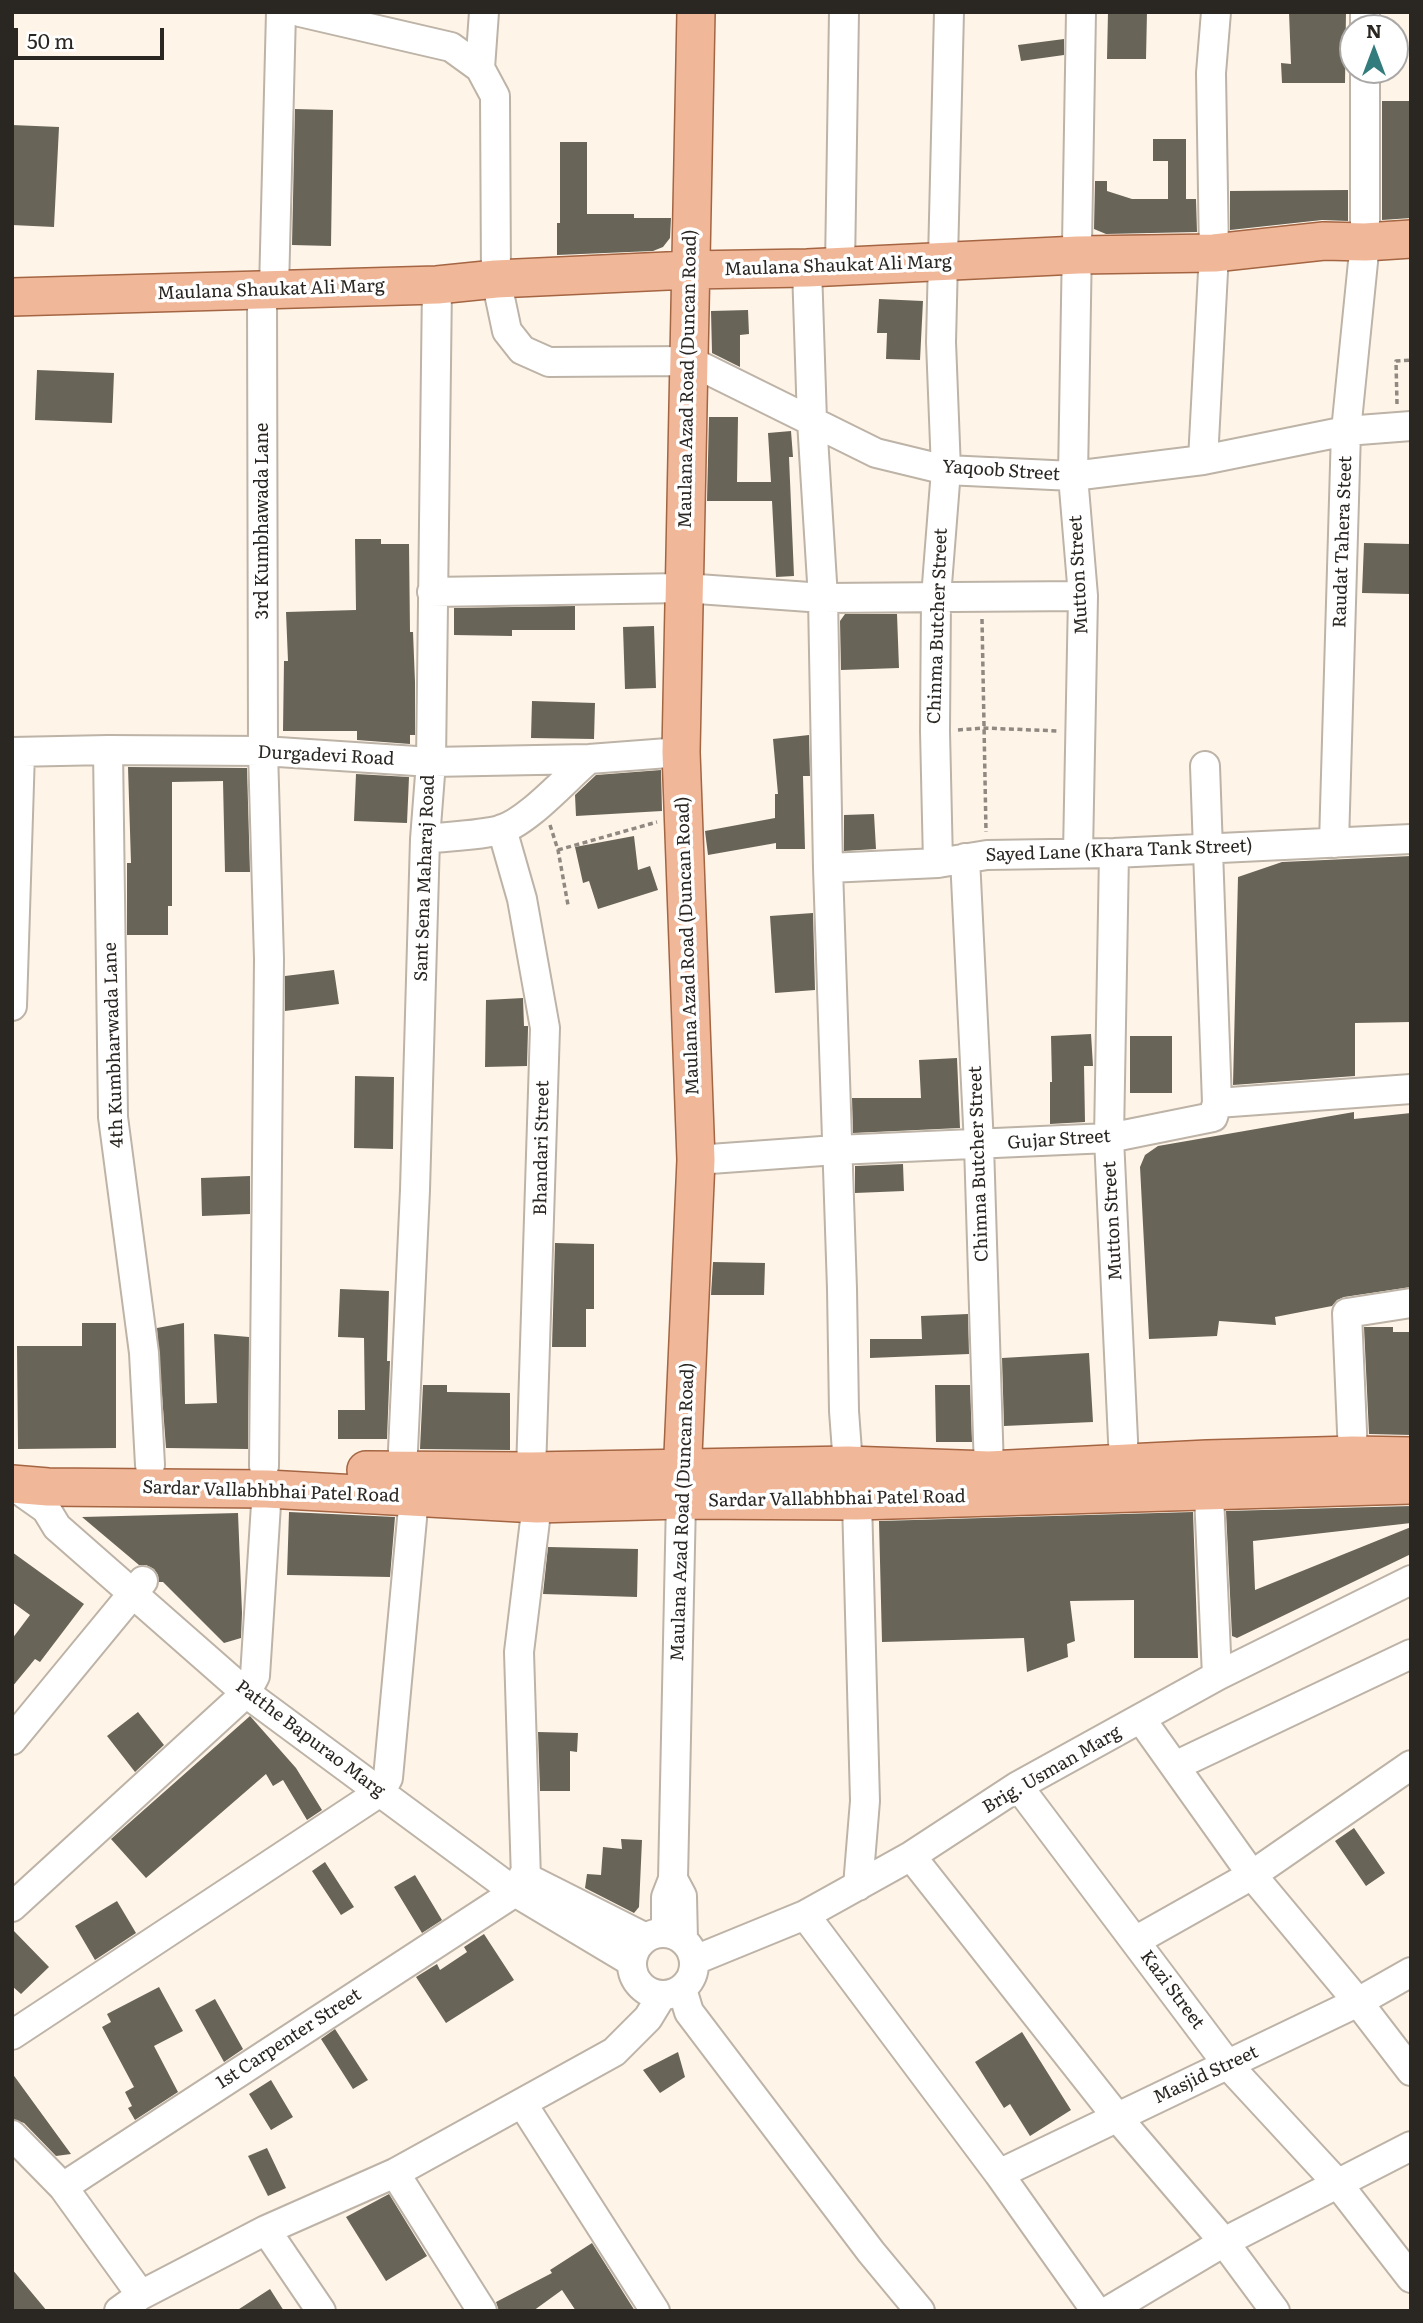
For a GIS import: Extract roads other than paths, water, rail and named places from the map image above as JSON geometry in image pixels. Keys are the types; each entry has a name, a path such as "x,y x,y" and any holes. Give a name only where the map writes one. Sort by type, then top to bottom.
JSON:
{"main road":[{"name":"Maulana Azad Road (Duncan Road)","path":"682,1483 696,1160 681,752 696,12"},
{"name":"Maulana Shaukat Ali Marg","path":"12,297 437,285 496,279 689,270 1214,253 1324,241 1411,239"},
{"name":"Sardar Vallabhbhai Patel Road","path":"682,1483 857,1501 1208,1475 1353,1455 1411,1456"},
{"name":"Sardar Vallabhbhai Patel Road","path":"12,1461 150,1465 266,1478 534,1488 682,1483 848,1465 989,1470 1124,1462 1208,1475 1411,1485"},
{"name":"Sardar Vallabhbhai Patel Road","path":"12,1485 48,1487 266,1478"}],"street":[{"name":"3rd Kumbhawada Lane","path":"250,1684 266,1478 269,959 264,751 268,289 281,12"},
{"path":"300,12 361,19 451,47 480,68"},
{"path":"480,68 484,12"},
{"path":"844,12 812,421 823,598 844,1411 848,1465 857,1501 865,1801 858,1886"},
{"name":"Chinma Butcher Street","path":"949,12 941,342 946,470 936,597 935,732 963,859"},
{"name":"Mutton Street","path":"1078,853 1083,596 1073,476 1081,12"},
{"path":"1203,460 1214,253 1211,73 1216,12"},
{"name":"Yaqoob Street","path":"480,68 495,96 496,279 507,331 522,350 549,362 690,361 876,453 946,470 1073,476 1203,460 1346,431 1404,426"},
{"name":"Raudat Tahera Steet","path":"1334,843 1346,431 1365,242 1365,84"},
{"name":"Sant Sena Maharaj Road","path":"384,1785 408,1485 425,839 430,762 437,285"},
{"path":"432,592 684,588 823,598 1083,596"},
{"name":"4th Kumbharwada Lane","path":"108,750 113,1116 144,1353 150,1465"},
{"name":"Durgadevi Road","path":"16,752 264,751 430,762 589,759 681,752"},
{"path":"12,1006 16,752"},
{"path":"425,839 502,829 543,803 589,759"},
{"path":"1205,766 1217,1103 1411,1088"},
{"name":"Bhandari Street","path":"502,829 522,900 545,1028 534,1488 519,1652 520,1885"},
{"name":"Sayed Lane (Khara Tank Street)","path":"828,868 1078,853 1411,839"},
{"name":"Mutton Street","path":"1114,853 1109,1138 1124,1462"},
{"name":"Chimna Butcher Street","path":"963,859 979,1145 989,1470"},
{"name":"Gujar Street","path":"696,1160 836,1150 1109,1138 1213,1116 1217,1103"},
{"path":"1353,1455 1347,1313 1411,1303"},
{"path":"1208,1475 1217,1676"},
{"name":"Maulana Azad Road (Duncan Road)","path":"672,1943 666,1897 673,1879 682,1483"},
{"name":"Patthe Bapurao Marg","path":"12,1485 46,1508 57,1527 138,1586 250,1684 520,1885"},
{"name":"Brig. Usman Marg","path":"672,1943 805,1915 911,1856 1018,1786 1217,1676 1411,1580"},
{"path":"12,1740 138,1586"},
{"path":"1175,1766 1411,1654"},
{"path":"12,1907 250,1684"},
{"path":"1140,1719 1252,1875 1411,2071"},
{"path":"1135,1941 1252,1875 1411,1765"},
{"path":"12,2035 384,1785"},
{"name":"Kazi Street","path":"1018,1786 1228,2065 1338,2184 1411,2278"},
{"path":"911,1856 1118,2117 1224,2242 1275,2311"},
{"path":"12,2136 63,2187 130,2303 266,2230 395,2173 614,2052 694,1971 672,1943 520,1885"},
{"path":"520,1885 632,1962"},
{"name":"1st Carpenter Street","path":"63,2187 520,1885"},
{"path":"805,1915 999,2174 1096,2311"},
{"path":"672,1943 634,1953 633,1972 644,1988 672,1992 689,2012 920,2311"},
{"name":"Masjid Street","path":"999,2174 1357,2002 1411,1972"},
{"path":"522,2103 655,2311"},
{"path":"1108,2311 1224,2242 1411,2146"},
{"path":"395,2173 482,2311"},
{"path":"266,2230 321,2311"}]}
